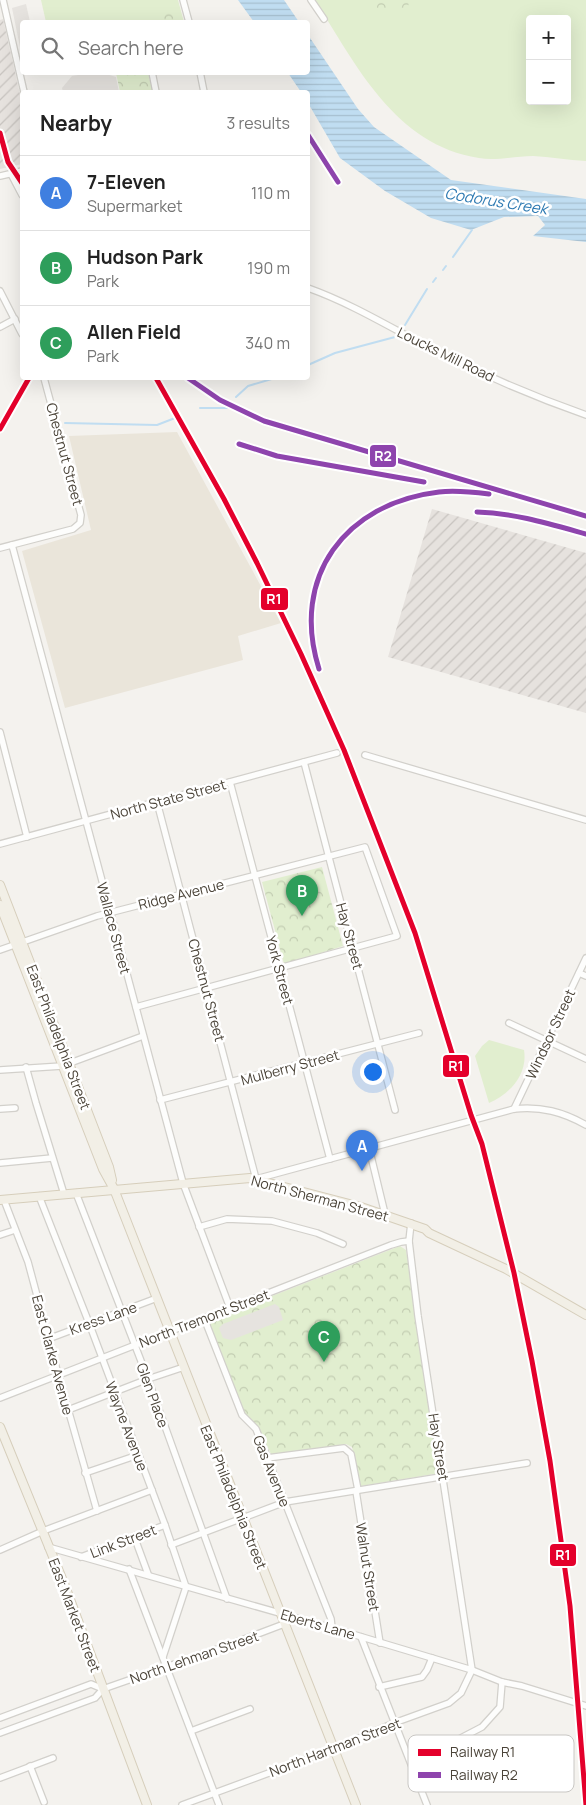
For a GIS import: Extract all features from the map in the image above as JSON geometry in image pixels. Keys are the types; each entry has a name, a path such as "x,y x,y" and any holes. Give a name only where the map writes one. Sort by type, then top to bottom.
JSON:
{"main road":[{"name":"East Philadelphia Street","path":"0,885 18,943 65,1064 109,1167 114,1189 356,1805"},
{"name":"East Philadelphia Street","path":"0,905 18,943"},
{"name":"North Sherman Street","path":"2,1200 243,1178 256,1179 385,1214 426,1229 429,1234 506,1269 586,1315"},
{"name":"East Market Street","path":"0,1427 65,1586 147,1805"}],"street":[{"path":"3,0 3,15 23,90"},
{"path":"183,0 188,20"},
{"path":"311,0 324,19"},
{"path":"153,75 156,90"},
{"path":"201,75 204,90"},
{"path":"0,176 20,172"},
{"path":"11,174 20,191"},
{"name":"Loucks Mill Road","path":"310,289 344,302 456,361 549,402 586,416"},
{"path":"0,291 20,330"},
{"path":"0,327 15,319"},
{"name":"Chestnut Street","path":"12,545 73,529 80,523 81,515 45,380"},
{"path":"0,548 12,545"},
{"name":"Wallace Street","path":"12,545 183,1183 230,1308"},
{"path":"0,732 27,837"},
{"name":"North State Street","path":"0,844 337,753"},
{"path":"365,755 586,820"},
{"name":"Hay Street","path":"304,762 395,1110"},
{"name":"York Street","path":"230,782 330,1159"},
{"name":"Chestnut Street","path":"157,802 256,1179"},
{"name":"Ridge Avenue","path":"0,950 110,912 365,848 397,936 353,948"},
{"path":"136,1007 353,948"},
{"name":"Windsor Street","path":"514,1109 586,958"},
{"path":"579,973 586,976"},
{"path":"510,1023 586,1059"},
{"name":"Mulberry Street","path":"160,1100 419,1033"},
{"path":"0,1070 65,1064 143,1036"},
{"path":"26,1067 64,1194"},
{"path":"0,1109 15,1108"},
{"path":"256,1179 514,1109 535,1108 552,1110 586,1125"},
{"path":"369,1148 385,1214"},
{"path":"0,1163 52,1158"},
{"name":"Glen Place","path":"76,1193 148,1379 227,1598"},
{"name":"Wayne Avenue","path":"39,1196 152,1490 186,1587"},
{"name":"East Clarke Avenue","path":"2,1200 28,1262 97,1511"},
{"path":"200,1227 227,1219 272,1222 317,1234 343,1244"},
{"name":"Hay Street","path":"411,1223 409,1241 418,1316 444,1476 472,1670"},
{"path":"0,1235 15,1230"},
{"name":"North Tremont Street","path":"0,1398 391,1245 409,1241"},
{"name":"Kress Lane","path":"48,1339 157,1298"},
{"name":"Gas Avenue","path":"204,1318 242,1415 256,1429 332,1628"},
{"path":"68,1410 184,1367"},
{"name":"Walnut Street","path":"267,1458 344,1448 351,1454 380,1643"},
{"path":"85,1473 138,1455"},
{"path":"171,1544 285,1502 527,1463"},
{"path":"0,1550 152,1490"},
{"name":"Link Street","path":"81,1557 165,1525"},
{"path":"134,1536 148,1574"},
{"name":"Eberts Lane","path":"48,1547 332,1628 472,1670 502,1682 522,1686 586,1706"},
{"path":"129,1569 219,1805"},
{"path":"163,1658 186,1587"},
{"name":"North Lehman Street","path":"102,1689 284,1624"},
{"path":"361,1637 379,1687 408,1757"},
{"path":"379,1687 422,1677 432,1658"},
{"name":"North Hartman Street","path":"182,1805 334,1749 449,1702 461,1693 472,1670"},
{"path":"465,1735 482,1726 500,1707 502,1682"},
{"path":"0,1718 91,1684 102,1689 95,1698 0,1733"},
{"path":"191,1731 250,1709"},
{"path":"0,1778 53,1758"},
{"path":"30,1766 44,1802"},
{"path":"422,1792 427,1805"}],"shaded area":[{"path":"26,4 30,20 20,20 20,47 12,8"},
{"path":"3,19 20,94 20,164 0,169 0,20"},
{"path":"110,75 116,77 119,90 62,90 62,88 72,76"},
{"path":"177,432 281,623 238,636 243,660 65,708 22,551 91,530 69,436"},
{"path":"432,509 586,553 586,713 388,657"},
{"path":"275,1304 279,1307 283,1320 231,1340 223,1338 219,1328 223,1324"}],"green space":[{"path":"41,0 178,0 183,20 46,20"},
{"path":"315,0 586,0 586,161 533,156 479,158 450,150 424,137 401,119 381,98 346,50"},
{"path":"377,0 409,0 408,9 377,8"},
{"path":"173,4 177,20 162,20 164,6"},
{"path":"116,75 149,75 152,90 120,90"},
{"path":"322,867 343,946 284,964 262,882"},
{"path":"489,1040 524,1050 525,1059 516,1082 504,1094 489,1103 475,1056"},
{"path":"400,1246 406,1250 440,1473 361,1486 352,1447 346,1444 276,1455 271,1454 259,1429 244,1413 208,1321"}],"water":[{"path":"238,0 284,0 298,20 253,20"},
{"name":"Codorus Creek","path":"310,38 358,109 374,127 451,180 586,199 586,242 533,236 545,225 538,216 504,217 471,230 431,218 385,191 340,158 310,106 310,90 300,90 289,75 310,75"}],"waterway":[{"path":"453,257 472,230"},
{"path":"443,270 446,266"},
{"path":"433,282 436,278"},
{"path":"405,325 427,289"},
{"path":"310,364 335,353 395,337"},
{"path":"236,397 248,386 268,380"},
{"path":"200,408 229,408"},
{"path":"65,423 157,425 175,418"}],"rail line":[{"name":"R1","path":"0,133 8,162 20,180"},
{"name":"R2","path":"310,138 338,182"},
{"name":"R1","path":"0,429 28,380"},
{"name":"R1","path":"157,380 224,499 257,563 301,654 344,750 415,933 471,1115 482,1144 514,1273 550,1461 570,1606 586,1805"},
{"name":"R2","path":"191,380 220,400 264,421 586,516"},
{"name":"R2","path":"239,444 277,456 424,482"},
{"name":"R2","path":"319,669 312,635 312,604 319,575 333,550 352,529 377,511 406,499 445,491 489,494"},
{"name":"R2","path":"477,512 518,517 586,534"}],"place":[{"name":"Hudson Park","path":"302,916"},
{"name":"7-Eleven","path":"362,1171"},
{"name":"Allen Field","path":"324,1362"}]}
